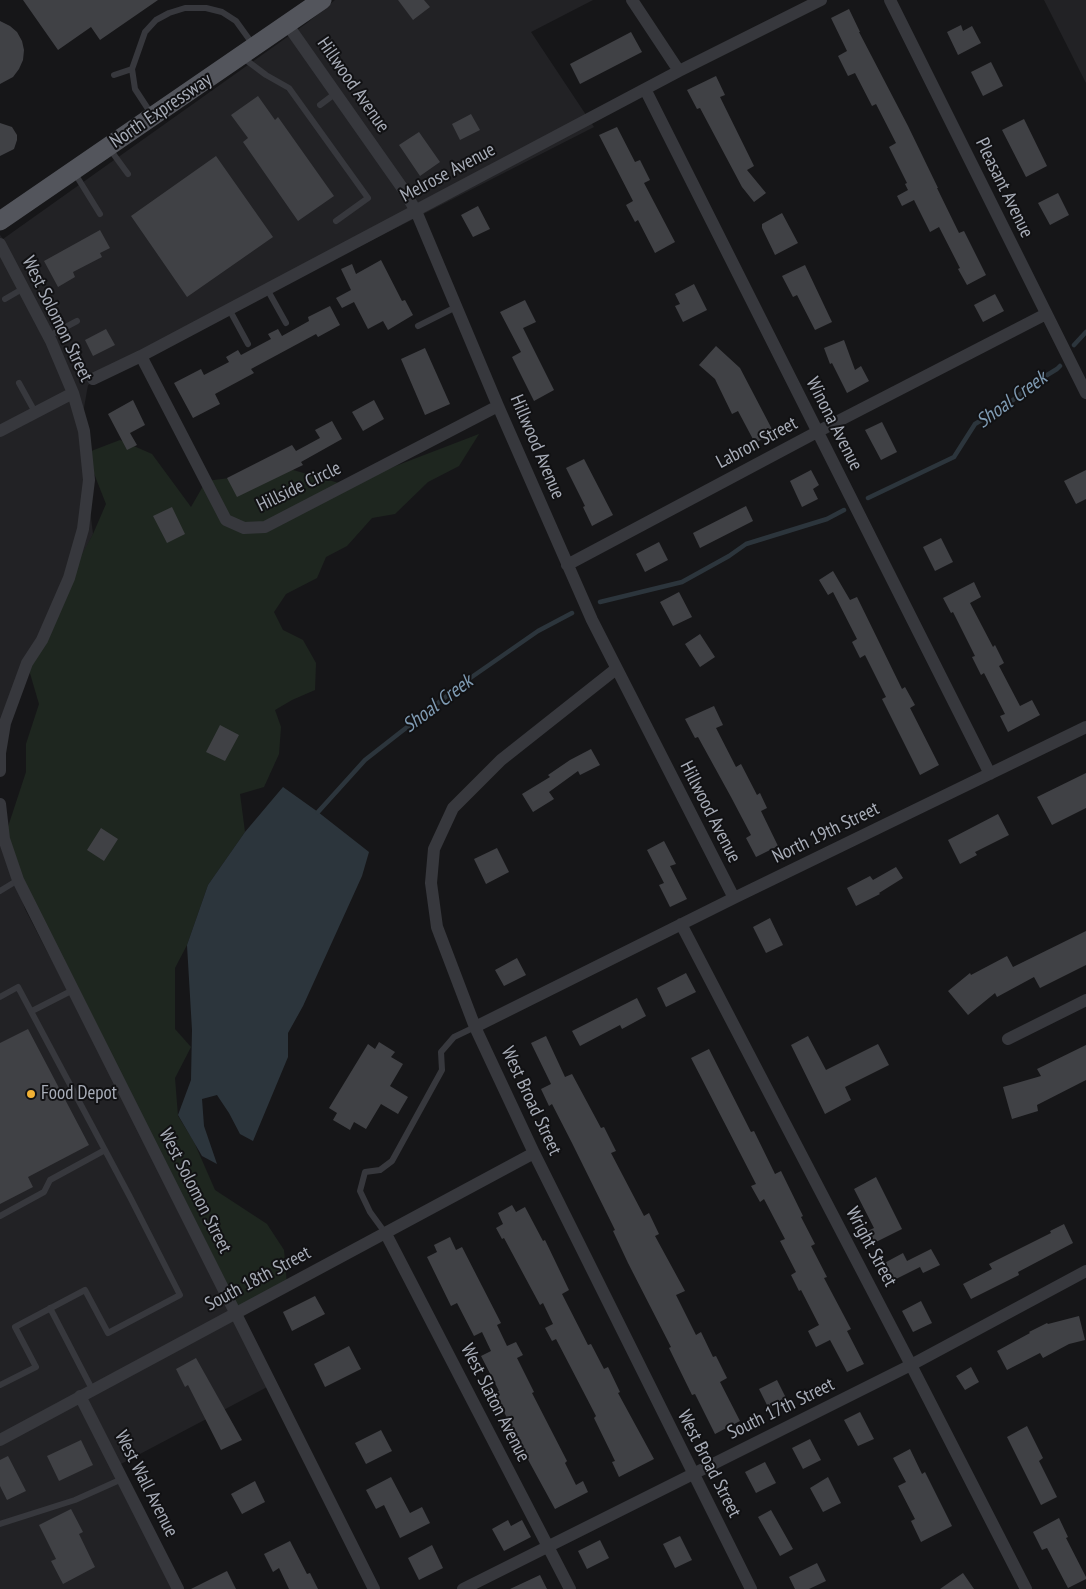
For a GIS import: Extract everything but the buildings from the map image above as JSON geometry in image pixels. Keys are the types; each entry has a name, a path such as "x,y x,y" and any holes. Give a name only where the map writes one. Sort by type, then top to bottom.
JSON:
{"main road":[{"name":"North Expressway","path":"0,221 322,0"}],"street":[{"path":"632,0 679,71"},
{"name":"Melrose Avenue","path":"93,379 141,356 679,71 821,0"},
{"name":"Pleasant Avenue","path":"890,0 1086,393"},
{"name":"Hillwood Avenue","path":"287,24 416,211 567,565 616,669 734,898"},
{"name":"Winona Avenue","path":"645,89 990,774"},
{"name":"West Solomon Street","path":"0,244 49,336 73,393 84,431 89,480 83,530 69,578 42,640 27,662 13,698 5,723 0,753 0,770"},
{"name":"Labron Street","path":"567,565 817,432 1046,314"},
{"name":"Hillside Circle","path":"141,356 226,520 244,528 265,527 498,406"},
{"path":"0,431 73,393"},
{"name":"West Broad Street","path":"616,669 501,760 453,808 434,849 431,883 437,927 475,1027 534,1153 751,1589"},
{"name":"North 19th Street","path":"475,1027 681,924 1086,727"},
{"name":"West Solomon Street","path":"0,804 4,839 3,849 374,1589"},
{"name":"Wright Street","path":"681,924 1026,1589"},
{"path":"1008,1039 1086,1000"},
{"name":"South 18th Street","path":"0,1440 534,1153"},
{"name":"West Slaton Avenue","path":"386,1234 570,1589"},
{"name":"South 17th Street","path":"463,1589 911,1365 1086,1271"},
{"name":"West Wall Avenue","path":"80,1396 178,1589"}],"lane":[{"path":"153,116 135,89 132,69 145,32 156,20 185,8 206,8 222,12 236,21 247,51 266,75 289,88 368,198 336,220"},
{"path":"114,74 132,69"},
{"path":"320,105 336,93"},
{"path":"108,147 128,174"},
{"path":"73,171 100,214"},
{"path":"5,299 24,288"},
{"path":"268,289 286,323"},
{"path":"418,326 456,307"},
{"path":"229,309 248,344"},
{"path":"49,336 77,321"},
{"path":"19,383 35,412"},
{"path":"0,891 18,880"},
{"path":"0,997 18,987 180,1295 108,1333 85,1290 15,1327 36,1366 0,1385"},
{"path":"32,1011 73,990"},
{"path":"386,1234 370,1212 360,1191 365,1172 380,1170 392,1162 442,1070 441,1052 454,1037 475,1027"},
{"path":"0,1216 44,1192 50,1180 105,1150"},
{"path":"50,1308 92,1389"},
{"path":"0,1524 75,1500 122,1478"}],"shaded area":[{"path":"335,0 593,0 531,32 594,127 88,385 80,430 93,534 0,724 0,235 3,239 307,23"},
{"path":"1044,0 1086,0 1086,83"},
{"path":"479,434 459,466 428,482 395,514 372,518 347,546 326,557 317,578 286,594 274,612 283,630 303,640 316,663 315,690 275,710 281,727 279,754 264,787 240,794 245,832 208,885 187,945 175,968 175,1029 191,1047 175,1078 178,1116 194,1142 215,1190 267,1224 284,1250 287,1285 235,1313 4,839 26,772 26,744 39,704 27,663 93,534 106,504 86,453 120,440 152,454 191,507 206,481 293,470 346,485"},
{"path":"283,787 369,852 362,876 303,1006 288,1033 288,1057 253,1141 240,1134 217,1095 202,1099 204,1126 217,1164 202,1156 178,1115 191,1080 192,1030 187,945 208,885 245,832"},
{"path":"0,836 25,909 236,1314 269,1386 119,1465 180,1589 0,1589"}],"waterway":[{"name":"Shoal Creek","path":"1074,345 1086,332"},
{"name":"Shoal Creek","path":"868,498 954,457 975,424 1008,404 1034,383 1060,366"},
{"name":"Shoal Creek","path":"600,602 682,582 729,556 746,544 827,519 844,510"},
{"name":"Shoal Creek","path":"318,812 365,760 466,681 538,631 572,613"}],"place":[{"name":"Food Depot","path":"31,1094"}]}
